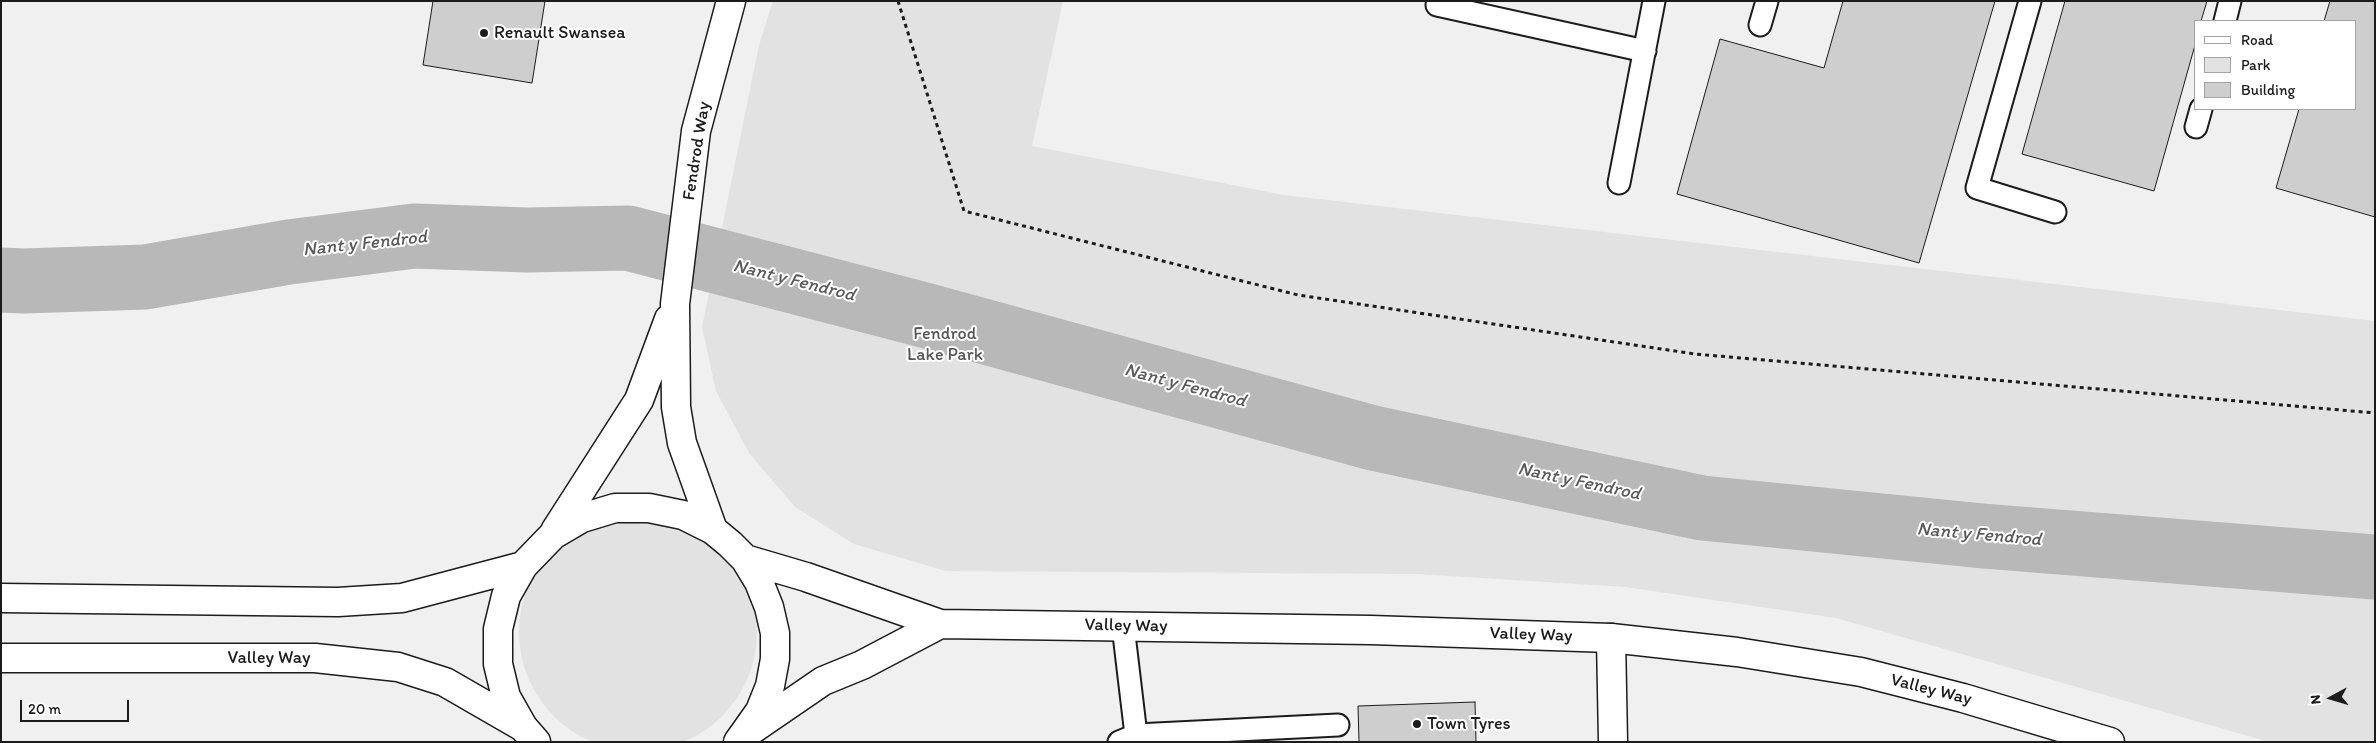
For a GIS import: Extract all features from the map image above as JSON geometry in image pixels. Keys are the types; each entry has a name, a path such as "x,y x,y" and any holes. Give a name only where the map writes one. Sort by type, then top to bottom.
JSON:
{"street":[{"name":"Fendrod Way","path":"713,530 682,443 676,407 675,304 696,131 731,1"},
{"name":"Fendrod Way","path":"553,535 638,400 675,304"},
{"path":"529,734 506,697 498,664 498,629 506,596 523,566 553,535 582,518 615,508 649,508 683,515 713,530 745,559 760,582 769,606 775,633 775,660 770,686 760,711 742,737"},
{"name":"Valley Way","path":"745,559 815,580 940,624 1371,630 1611,638 1737,652 1861,672 2063,734 2110,742"},
{"path":"1,598 338,602 402,598 523,566"},
{"name":"Valley Way","path":"742,737 823,681 862,665 940,624"},
{"path":"1611,638 1613,742"},
{"name":"Valley Way","path":"1,658 315,658 398,667 445,682 529,734"}],"lane":[{"path":"1618,183 1654,1"},
{"path":"1760,25 1767,1"},
{"path":"2030,1 1977,188 2055,212"},
{"path":"2225,20 2230,1"},
{"path":"1437,5 1645,51"},
{"path":"1123,626 1128,738 1338,725"}],"path":[{"path":"898,1 964,211 1298,295 1695,354 2375,412"}],"shaded area":[{"path":"1,1 2375,1 2375,742 1,742"}],"green space":[{"name":"Fendrod Lake Park","path":"773,1 1063,1 1032,146 1284,195 2375,321 2375,742 2269,742 1836,618 1625,587 1417,574 946,571 854,544 795,507 749,453 716,391 702,327 759,45"},
{"path":"626,513 650,513 673,518 694,527 714,540 730,556 743,576 752,597 757,620 757,644 752,667 737,698 714,724 694,737 678,744 598,744 572,731 546,708 539,698 528,678 519,644 519,620 524,597 533,576 546,556 562,540 582,527 603,518"}],"building":[{"name":"Renault Swansea","path":"433,1 545,1 532,83 423,65"},
{"path":"1843,1 1995,1 1919,263 1677,194 1720,39 1824,68"},
{"path":"2065,1 2207,1 2201,20 2194,20 2194,49 2154,191 2022,154"},
{"path":"2330,1 2375,1 2375,217 2276,188 2299,110 2356,110 2356,20 2324,20"},
{"name":"Town Tyres","path":"1475,702 1476,742 1359,742 1358,706"}],"waterway":[{"name":"Nant y Fendrod","path":"1,280 145,277 289,252 414,236 527,240 628,238 924,315 1373,438 1702,508 1983,536 2375,567"}],"place":[{"name":"Renault Swansea","path":"484,33"},
{"name":"Town Tyres","path":"1417,724"}]}
